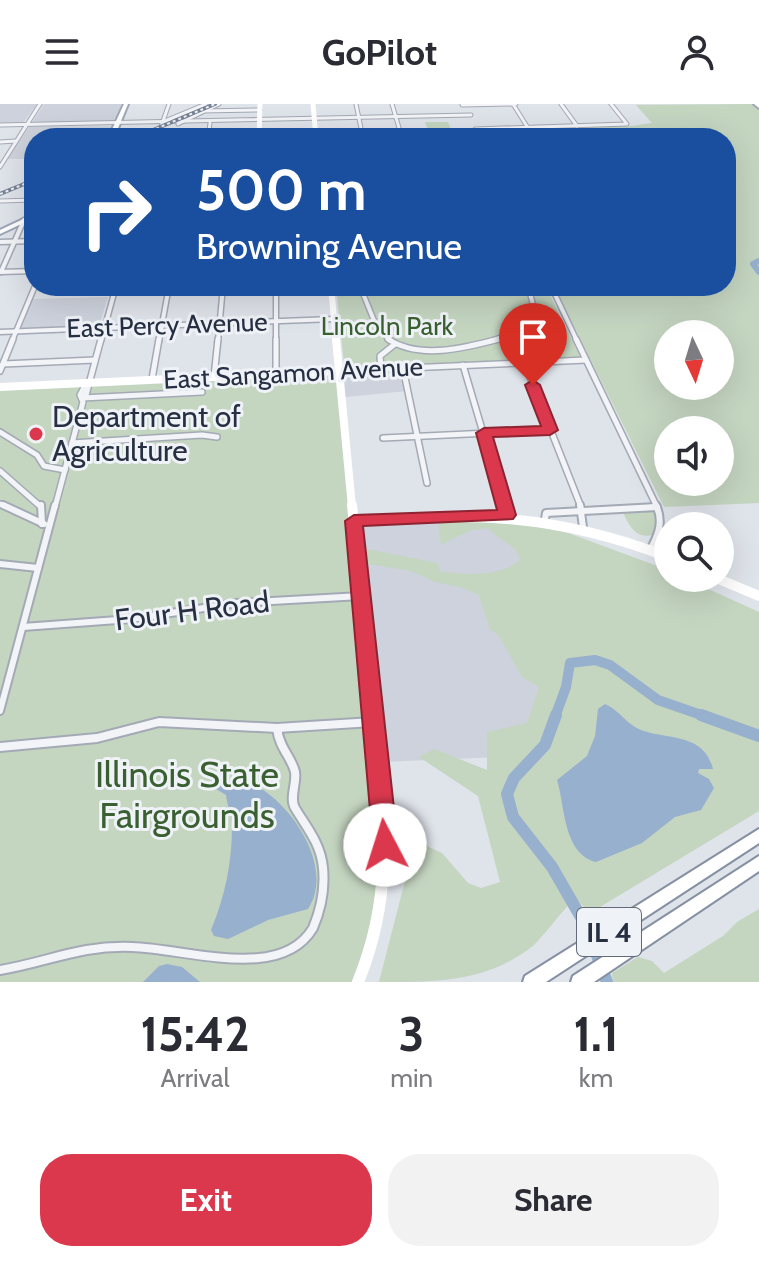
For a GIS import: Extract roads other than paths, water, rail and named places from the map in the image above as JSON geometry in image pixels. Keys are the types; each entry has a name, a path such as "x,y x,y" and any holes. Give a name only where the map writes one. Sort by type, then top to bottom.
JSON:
{"highway":[{"name":"IL 4","path":"531,982 759,835"},
{"name":"IL 4","path":"579,982 759,863"}],"main road":[{"path":"116,128 126,104"},
{"path":"313,104 315,128"},
{"path":"259,128 260,107"},
{"path":"0,232 24,220"},
{"path":"332,296 385,845 385,878 374,939 358,982"},
{"path":"318,372 333,367 338,361"},
{"path":"318,372 340,376"},
{"name":"East Sangamon Avenue","path":"0,387 318,372"},
{"path":"354,521 507,515 583,527 654,552"},
{"path":"734,586 759,596"}],"street":[{"path":"24,128 40,104"},
{"path":"161,128 169,104"},
{"path":"163,123 206,104"},
{"path":"178,124 219,104"},
{"path":"356,104 361,128"},
{"path":"392,104 399,128"},
{"path":"474,128 464,105 514,104 528,128 626,125 611,104"},
{"path":"561,104 577,126"},
{"path":"202,111 260,107"},
{"path":"438,107 441,115"},
{"path":"0,125 178,124 468,115"},
{"path":"209,128 210,123"},
{"path":"0,167 24,128"},
{"path":"0,142 16,141"},
{"path":"0,156 7,156"},
{"path":"0,201 24,200"},
{"path":"24,220 1,272 24,271"},
{"path":"0,242 24,242"},
{"path":"0,371 31,296"},
{"path":"0,711 82,398 86,395 113,296"},
{"path":"152,379 167,296"},
{"path":"214,377 222,296"},
{"path":"276,296 276,374"},
{"path":"364,296 385,336 395,344 411,349 475,343 526,329 533,324 535,316 530,296"},
{"path":"556,296 657,507 661,526 650,550"},
{"name":"East Percy Avenue","path":"0,332 334,319"},
{"path":"381,369 380,356 395,344"},
{"path":"3,364 95,360"},
{"name":"East Sangamon Avenue","path":"340,376 381,369 573,360 588,363"},
{"path":"524,362 582,511 583,527"},
{"path":"463,365 507,515"},
{"path":"403,368 427,483"},
{"path":"82,398 202,392"},
{"path":"383,438 550,430"},
{"path":"0,432 37,455 44,466 65,470"},
{"path":"72,443 202,435 217,437"},
{"path":"0,471 41,505 42,524"},
{"path":"0,504 42,524 51,524"},
{"path":"545,519 546,513 657,507"},
{"path":"0,564 38,568"},
{"name":"Four H Road","path":"23,627 124,620 237,603 361,596"},
{"path":"0,747 112,736 159,722 277,728 374,722"},
{"path":"269,969 300,952 317,917 326,877 316,837 293,805 295,771 279,744 277,728"},
{"path":"0,970 23,967 81,949 136,947 165,951 220,969"}],"water":[{"path":"605,704 635,727 691,742 700,748 708,756 713,769 699,769 698,773 709,779 714,788 701,810 675,817 642,843 596,862 585,857 571,839 557,780 587,756 595,736 598,709"},
{"path":"242,779 275,799 302,833 316,872 315,891 308,909 268,920 228,939 214,936 211,930 227,879 232,840 226,795 216,789 218,784"},
{"path":"159,966 182,967 200,982 143,982"}],"waterway":[{"path":"759,261 753,264 759,272"},
{"path":"555,717 566,687 570,663 595,660 610,665 658,700 707,717"},
{"path":"556,715 545,745 514,778 507,794 513,817 552,867 586,926 607,982"},
{"path":"701,715 759,736"}],"railway":[{"path":"158,128 215,104"},
{"path":"0,194 24,184"}],"place":[{"name":"Department of Agriculture","path":"36,434"}],"park label":[{"name":"Lincoln Park","path":"387,326"},
{"name":"Illinois State Fairgrounds","path":"187,794"}]}
